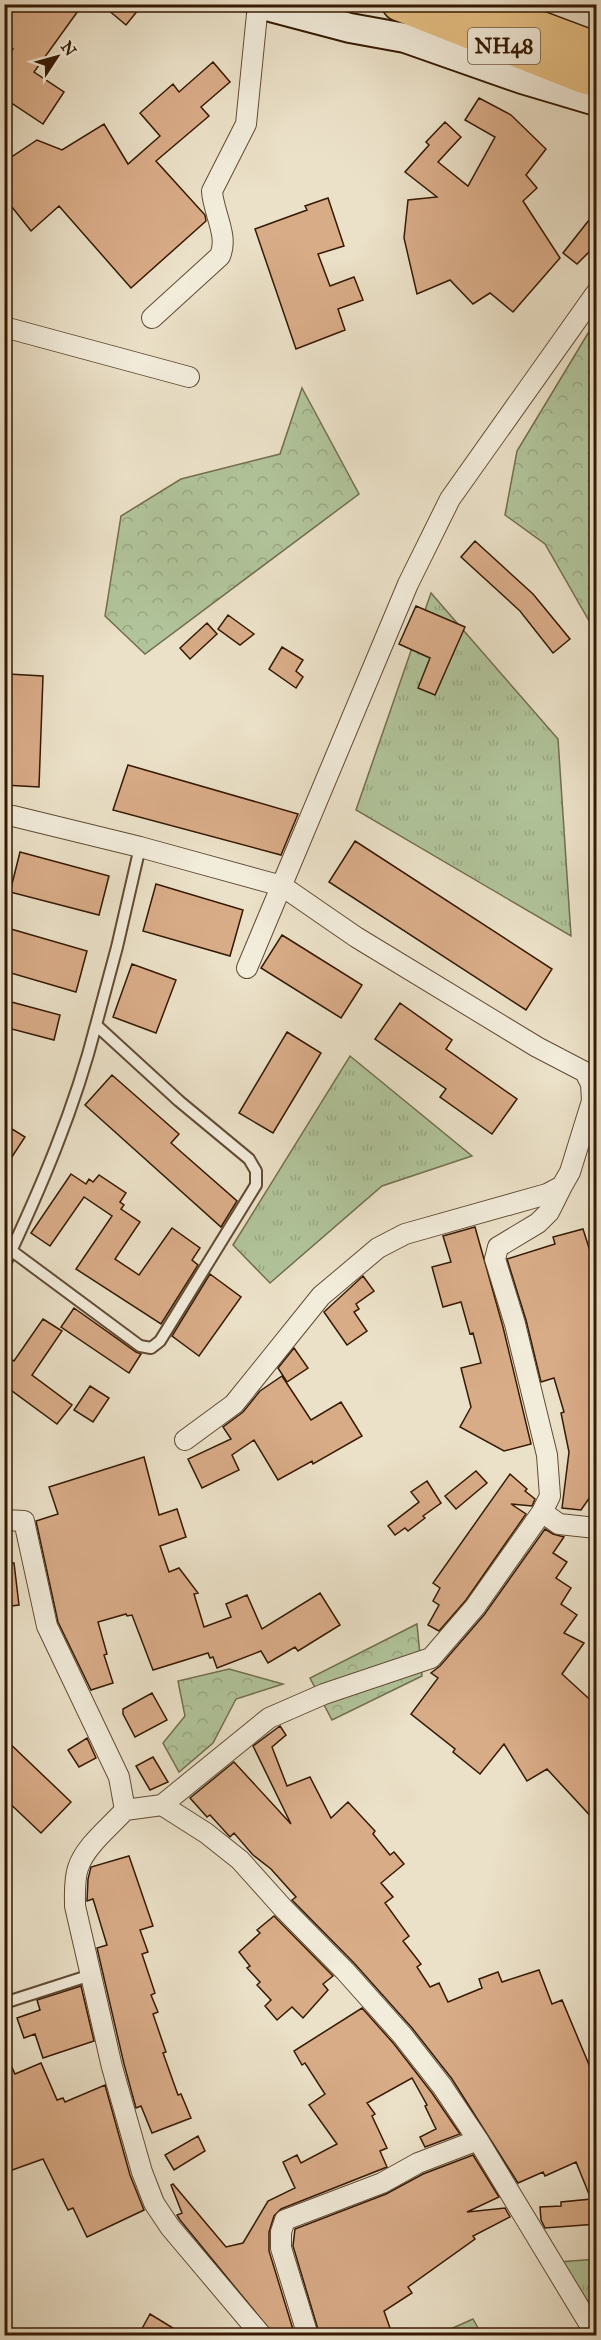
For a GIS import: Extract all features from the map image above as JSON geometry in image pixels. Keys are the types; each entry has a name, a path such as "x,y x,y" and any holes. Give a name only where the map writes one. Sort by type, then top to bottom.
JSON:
{"highway":[{"name":"NH48","path":"476,4 597,49"},
{"name":"NH48","path":"405,18 597,80"}],"street":[{"path":"152,318 220,256 224,248 212,191 246,124 259,4 350,28 405,18 522,79 597,101"},
{"path":"247,968 408,584 450,499 597,293"},
{"path":"4,327 189,377"},
{"path":"4,816 13,816 140,847 282,886 356,937 537,1047 585,1072 591,1084 590,1134 549,1212 538,1223 498,1247 495,1252 532,1387 547,1455 550,1496 542,1512 475,1607 431,1658 324,1694 269,1718 162,1805 125,1810 88,1850 78,1866 75,1880 75,1906 112,2067 142,2172 154,2203 170,2227 262,2336"},
{"path":"185,1440 234,1404 321,1296 378,1248 405,1234 547,1194 562,1186"},
{"path":"542,1512 560,1524 597,1528"},
{"path":"4,1520 24,1521 47,1626 119,1777 125,1810"},
{"path":"162,1805 206,1833 240,1860 403,2036 442,2086 478,2140 597,2335"},
{"path":"308,2336 281,2248 281,2232 285,2220 382,2183 418,2163 478,2140"}],"lane":[{"path":"4,1266 45,1179 84,1074 140,847"},
{"path":"12,1251 140,1346 152,1348 160,1341 256,1185 256,1171 249,1158 179,1101 96,1024"},
{"path":"4,2004 91,1975"}],"green space":[{"path":"596,320 596,633 545,544 505,515 517,451"},
{"path":"302,388 359,494 145,654 105,616 121,516 181,479 280,454"},
{"path":"431,593 558,739 571,936 356,810"},
{"path":"350,1056 472,1156 382,1186 270,1283 233,1245"},
{"path":"417,1624 422,1676 332,1720 310,1678"},
{"path":"229,1669 283,1684 236,1699 213,1743 179,1772 163,1743 185,1716 178,1681"},
{"path":"596,2259 596,2313 560,2262"},
{"path":"473,2319 482,2335 437,2335"}],"building":[{"path":"4,4 83,4 34,72 64,92 43,124 4,98 4,62 13,49 4,43"},
{"path":"101,4 143,4 126,25"},
{"path":"213,62 230,82 201,107 209,116 156,161 205,215 206,221 131,288 59,206 31,231 4,197 4,162 37,140 62,150 104,124 128,164 160,136 140,113 173,84 179,92"},
{"path":"479,98 511,115 546,149 526,175 537,188 523,201 560,258 513,312 490,293 473,304 450,280 417,294 404,238 408,200 437,197 405,172 429,145 426,142 445,122 461,137 438,162 468,186 495,137 465,120"},
{"path":"328,198 344,246 318,254 330,286 354,277 363,300 338,309 345,330 296,349 255,229 307,210 305,206"},
{"path":"597,210 597,244 577,264 563,253"},
{"path":"475,541 533,594 570,639 553,653 520,611 461,557"},
{"path":"416,606 465,627 435,695 418,688 430,658 399,644"},
{"path":"228,615 254,634 240,645 218,629"},
{"path":"207,623 217,634 190,659 180,648"},
{"path":"282,647 303,660 296,671 303,677 296,688 269,669"},
{"path":"8,674 43,676 39,787 4,785"},
{"path":"128,765 298,814 281,855 113,810"},
{"path":"355,841 552,969 526,1010 329,882"},
{"path":"20,852 109,876 99,915 10,892"},
{"path":"156,884 243,910 230,956 143,931"},
{"path":"4,927 87,951 76,992 4,971"},
{"path":"282,935 362,985 341,1018 261,968"},
{"path":"132,964 176,980 156,1033 113,1017"},
{"path":"4,1000 60,1015 54,1040 4,1027"},
{"path":"400,1003 452,1040 446,1049 517,1099 492,1134 440,1097 446,1089 375,1039"},
{"path":"287,1032 321,1053 273,1133 239,1113"},
{"path":"112,1075 179,1134 171,1143 237,1201 221,1227 85,1105"},
{"path":"4,1124 25,1137 4,1169"},
{"path":"71,1174 86,1184 89,1179 93,1182 99,1175 126,1193 120,1202 124,1205 121,1209 140,1222 115,1259 139,1275 172,1228 200,1248 192,1260 198,1265 161,1324 76,1269 112,1216 84,1197 50,1246 31,1233"},
{"path":"475,1227 503,1327 531,1444 504,1451 460,1427 471,1407 461,1368 481,1363 461,1302 443,1307 432,1267 451,1262 443,1236"},
{"path":"583,1229 597,1273 597,1327 592,1328 597,1343 597,1487 581,1510 562,1508 569,1452 561,1413 564,1412 554,1378 541,1382 526,1320 507,1259 555,1244 553,1237"},
{"path":"210,1274 241,1297 199,1356 172,1336"},
{"path":"363,1276 374,1291 356,1304 359,1309 354,1312 367,1331 347,1345 324,1312"},
{"path":"74,1308 141,1354 129,1373 61,1327"},
{"path":"43,1319 62,1331 32,1375 72,1405 57,1424 4,1385 4,1354 14,1361"},
{"path":"294,1348 308,1368 287,1382 278,1368"},
{"path":"282,1376 311,1420 341,1402 362,1436 313,1464 312,1461 278,1480 254,1440 232,1455 239,1470 202,1488 188,1459 231,1439 223,1427 243,1412 260,1391"},
{"path":"90,1386 109,1398 93,1422 74,1410"},
{"path":"144,1457 159,1515 177,1509 186,1537 160,1546 169,1572 179,1568 198,1593 194,1594 204,1627 231,1617 226,1604 247,1595 262,1629 320,1593 340,1625 298,1651 295,1647 268,1663 261,1651 217,1668 213,1657 210,1658 208,1653 153,1670 132,1615 127,1616 126,1614 98,1622 107,1654 104,1655 113,1683 91,1690 58,1622 36,1521 58,1514 49,1487"},
{"path":"476,1471 487,1483 456,1509 445,1496"},
{"path":"510,1474 535,1499 532,1506 511,1504 526,1514 466,1600 439,1631 428,1625 439,1605 433,1601 440,1588 433,1583"},
{"path":"427,1481 441,1503 408,1531 405,1528 395,1535 388,1526 419,1502 411,1492"},
{"path":"545,1529 564,1537 553,1553 567,1562 556,1578 571,1588 561,1604 577,1615 564,1633 584,1643 562,1674 597,1706 597,1823 547,1769 527,1781 504,1744 480,1774 453,1752 455,1749 411,1714 438,1678 431,1673 440,1666 484,1615"},
{"path":"4,1563 14,1563 19,1605 4,1607"},
{"path":"152,1693 167,1720 135,1737 123,1714 123,1709"},
{"path":"280,1726 286,1735 272,1747 287,1786 310,1777 331,1818 348,1802 375,1831 373,1834 390,1855 394,1852 404,1864 381,1883 393,1897 385,1903 409,1936 403,1941 421,1964 417,1967 430,1987 439,1983 448,2002 482,1988 479,1979 498,1972 502,1982 539,1970 552,2004 562,2000 590,2067 597,2064 597,2224 545,2228 541,2220 540,2207 561,2206 561,2202 591,2199 576,2162 545,2176 543,2172 518,2183 452,2079 412,2028 354,1963 292,1900 296,1897 271,1869 253,1855 234,1833 230,1837 210,1815 207,1817 190,1798 234,1762 291,1824 253,1746"},
{"path":"4,1738 71,1802 41,1833 4,1798"},
{"path":"87,1738 96,1758 79,1767 68,1750"},
{"path":"153,1757 168,1782 150,1790 136,1766"},
{"path":"129,1856 153,1926 140,1930 148,1952 142,1954 155,1993 151,1995 158,2012 153,2014 166,2052 163,2053 178,2095 181,2094 191,2118 152,2133 141,2106 136,2108 97,1948 107,1945 93,1899 87,1901 91,1867"},
{"path":"274,1916 333,1976 323,1984 328,1990 303,2018 292,2007 277,2020 265,2006 271,2000 257,1985 260,1982 247,1968 250,1966 239,1952 260,1933 257,1930"},
{"path":"81,1986 94,2041 43,2058 35,2034 24,2038 17,2018 40,2010 37,2000"},
{"path":"362,2008 394,2044 460,2134 425,2147 420,2137 436,2129 425,2106 427,2105 412,2078 367,2103 375,2114 372,2116 387,2148 380,2151 387,2167 281,2209 274,2216 269,2232 269,2251 295,2336 275,2336 180,2220 177,2215 182,2213 171,2185 173,2184 226,2247 243,2243 268,2201 295,2188 283,2162 297,2155 301,2163 337,2144 309,2105 325,2094 305,2063 302,2065 294,2051"},
{"path":"4,2050 15,2074 41,2063 57,2100 63,2098 65,2102 105,2085 130,2175 144,2210 87,2237 73,2208 68,2210 43,2159 4,2173"},
{"path":"198,2136 205,2151 174,2170 165,2155"},
{"path":"473,2155 499,2197 467,2212 505,2208 510,2217 473,2236 475,2239 408,2287 412,2293 384,2311 390,2328 370,2336 320,2336 293,2246 295,2229 386,2194 423,2174"},
{"path":"150,2314 186,2336 138,2336"}]}
